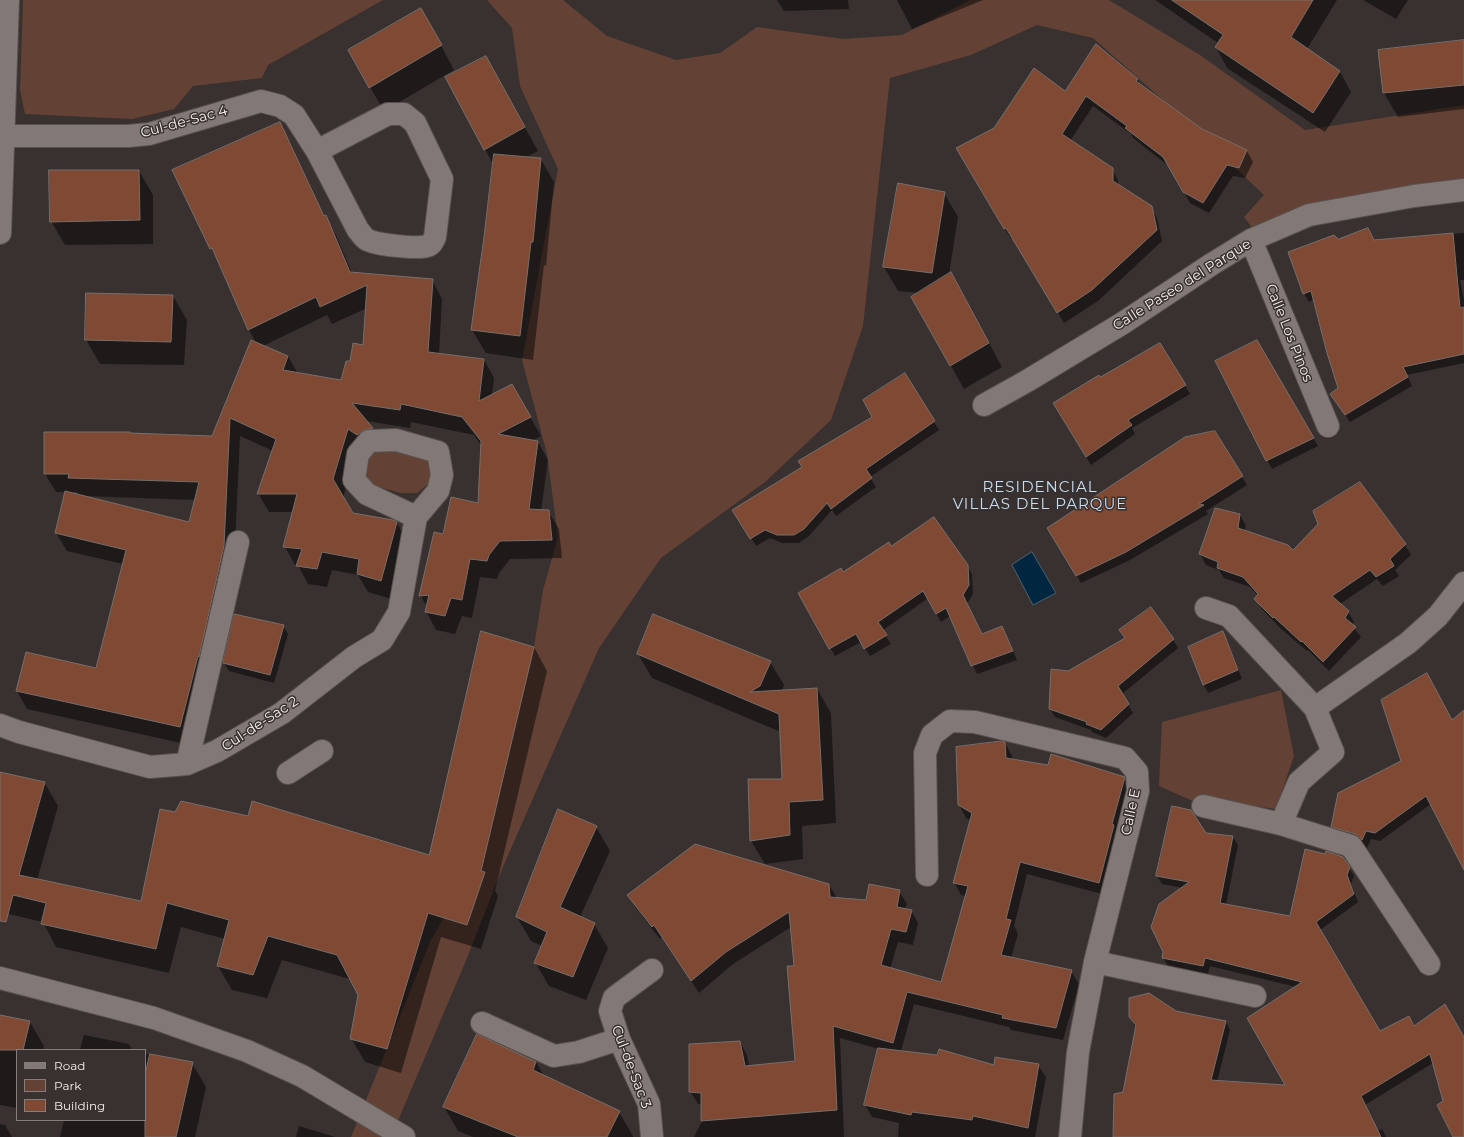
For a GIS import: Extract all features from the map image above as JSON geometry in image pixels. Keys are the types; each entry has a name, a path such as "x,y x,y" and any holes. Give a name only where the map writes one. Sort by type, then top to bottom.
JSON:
{"street":[{"path":"0,233 8,0"},
{"name":"Cul-de-Sac 4","path":"3,136 120,136 149,134 261,101 280,106 294,115 317,151 358,230 365,239 377,243 406,247 428,246 433,243 442,179 415,123 404,114 388,114 317,151"},
{"path":"1356,200 1464,184"},
{"name":"Calle Paseo del Parque","path":"984,405 1123,323 1251,240 1309,215 1414,196 1464,190"},
{"name":"Calle Los Pinos","path":"1251,240 1328,426"},
{"name":"Cul-de-Sac 2","path":"0,725 26,734 150,767 187,764 217,751 282,713 354,657 382,640 399,612 416,517"},
{"path":"187,764 238,542"},
{"path":"1315,708 1408,643 1438,616 1464,583"},
{"path":"1206,608 1229,616 1315,708 1333,752 1299,782 1281,824"},
{"name":"Calle E","path":"927,874 925,753 932,735 950,721 975,722 1125,758 1137,772 1138,791 1095,962 1078,1052 1070,1137"},
{"path":"288,773 322,751"},
{"path":"1203,806 1281,824 1351,846 1429,964"},
{"path":"1095,962 1255,996"},
{"name":"Cul-de-Sac 3","path":"652,970 614,998 610,1011 619,1039 649,1104 652,1137"},
{"path":"0,978 154,1018 246,1051 302,1076 404,1137"},
{"path":"482,1023 554,1056 579,1052 619,1039"}],"green space":[{"path":"23,0 383,0 268,65 262,78 193,86 174,109 132,119 25,114 20,90"},
{"path":"487,0 563,0 607,36 676,60 720,53 757,27 843,39 902,35 970,0 1109,0 1200,55 1305,130 1464,105 1464,184 1259,237 1244,217 1264,195 1164,101 1093,38 1037,25 971,55 890,78 863,326 831,420 765,482 661,558 599,648 502,869 465,963 391,1137 351,1137 430,942 476,860 534,647 543,590 558,537 547,454 522,360 558,169 520,86 512,28"},
{"path":"373,449 416,455 435,464 433,480 417,493 401,493 378,487 362,476 367,458"},
{"path":"1281,690 1294,756 1276,809 1209,800 1195,802 1159,786 1162,722"}],"water":[{"path":"1032,552 1056,593 1033,605 1012,565"}],"building":[{"path":"1172,0 1313,0 1291,37 1340,71 1313,113 1215,47 1223,35"},
{"path":"421,8 442,45 369,88 348,50"},
{"path":"1464,40 1464,85 1383,93 1378,50"},
{"path":"1096,44 1138,79 1136,81 1202,129 1247,150 1239,168 1227,165 1203,203 1183,192 1163,157 1125,128 1127,126 1086,96 1062,134 1113,168 1113,181 1152,206 1157,230 1092,290 1057,313 1006,228 1004,229 956,148 994,128 1034,68 1065,91"},
{"path":"486,56 525,127 484,150 445,77"},
{"path":"280,122 324,216 326,215 350,272 433,279 428,352 484,359 479,401 512,384 531,417 498,434 538,441 529,509 549,510 552,540 500,541 489,555 487,561 470,559 462,600 451,598 445,616 425,612 429,595 419,596 434,532 443,534 451,497 478,503 481,441 462,417 401,404 400,410 352,403 373,428 364,430 357,435 348,429 333,479 353,513 397,522 381,581 357,574 359,559 322,552 317,569 296,566 302,549 283,547 297,494 257,494 276,439 230,418 224,546 199,657 198,656 180,727 16,691 26,652 96,668 126,550 55,533 65,491 189,522 199,482 68,478 69,474 44,474 44,432 130,432 212,436 251,340 288,356 283,370 341,380 346,361 350,361 353,343 363,345 367,285 320,307 316,297 248,330 212,248 210,249 172,170"},
{"path":"494,154 541,158 533,242 531,242 520,336 471,330"},
{"path":"49,170 139,170 140,220 50,222"},
{"path":"898,183 945,192 932,273 883,267"},
{"path":"1368,228 1374,240 1453,233 1460,308 1464,307 1464,354 1403,367 1408,377 1345,415 1330,394 1338,388 1327,353 1311,291 1303,294 1288,252 1334,235 1338,239"},
{"path":"951,272 989,343 950,366 911,297"},
{"path":"86,293 173,295 171,342 85,340"},
{"path":"1257,340 1314,438 1266,461 1215,361"},
{"path":"1160,343 1186,385 1128,420 1132,425 1086,457 1053,403 1099,375 1100,377"},
{"path":"905,373 935,421 866,469 872,478 831,509 827,503 804,529 794,535 777,535 765,530 750,539 732,510 802,467 798,461 872,417 863,400"},
{"path":"1215,431 1243,476 1199,504 1204,505 1126,552 1076,576 1047,528 1185,437"},
{"path":"1360,482 1406,544 1390,559 1394,566 1376,577 1370,570 1332,596 1349,611 1345,618 1356,627 1323,662 1302,641 1301,642 1274,617 1273,618 1254,599 1258,594 1243,577 1217,568 1218,562 1199,554 1215,508 1240,514 1238,528 1288,545 1293,550 1318,524 1313,511"},
{"path":"934,517 968,565 969,585 963,595 982,634 1002,626 1013,651 971,666 946,608 936,614 923,591 878,622 887,635 864,649 856,634 829,649 798,593 841,568 843,572 889,542 891,546"},
{"path":"1151,607 1174,639 1118,686 1129,704 1101,730 1086,724 1087,722 1049,709 1051,669 1068,671 1125,638 1119,630"},
{"path":"234,614 284,625 270,675 223,663"},
{"path":"653,614 771,661 760,686 750,692 817,688 823,800 789,802 790,835 750,841 748,779 782,779 779,714 637,654"},
{"path":"481,631 534,647 481,871 485,872 467,925 428,913 387,1049 350,1039 358,995 337,955 268,936 253,975 217,966 229,920 167,903 156,949 41,924 46,903 13,895 6,922 0,921 0,772 45,782 19,875 141,901 160,809 175,812 181,801 248,816 252,801 429,855"},
{"path":"1223,631 1238,670 1203,685 1188,647"},
{"path":"1427,673 1452,720 1464,710 1464,870 1426,796 1375,833 1366,831 1362,840 1355,834 1331,827 1338,793 1401,761 1381,700"},
{"path":"1002,741 1005,742 1006,758 1048,765 1051,754 1125,777 1112,824 1114,825 1099,883 1020,862 1006,919 1011,920 1001,955 1072,970 1056,1028 1002,1018 1003,1015 907,992 893,1043 833,1026 837,1110 701,1121 701,1093 689,1092 689,1044 740,1041 745,1066 795,1061 787,966 794,966 789,912 726,952 691,981 654,925 652,927 627,895 695,844 829,884 830,897 866,900 869,884 900,890 897,907 912,910 906,932 891,929 881,965 941,982 968,886 953,883 972,813 958,805 956,747"},
{"path":"1172,806 1191,810 1206,833 1233,836 1220,903 1290,916 1305,849 1325,854 1326,851 1343,857 1350,867 1347,875 1354,894 1316,922 1380,1031 1409,1016 1414,1026 1445,1004 1464,1037 1464,1137 1453,1137 1437,1105 1443,1101 1430,1054 1361,1096 1381,1137 1113,1137 1114,1094 1123,1092 1136,1025 1129,1017 1129,998 1149,993 1176,1011 1226,1021 1211,1080 1285,1085 1247,1018 1302,982 1205,958 1203,966 1162,958 1163,952 1151,927 1159,904 1189,882 1156,876"},
{"path":"558,809 597,826 560,907 595,923 573,977 534,963 547,932 516,917"},
{"path":"0,1015 30,1021 23,1049 0,1050"},
{"path":"477,1034 536,1062 533,1070 620,1111 607,1137 518,1137 443,1107"},
{"path":"878,1048 937,1055 939,1049 994,1065 995,1057 1039,1064 1028,1128 973,1116 972,1120 912,1112 911,1115 864,1105"},
{"path":"150,1054 193,1062 176,1137 145,1137 146,1071"}],"district":[{"name":"RESIDENCIAL VILLAS DEL PARQUE","path":"1040,496"}]}
